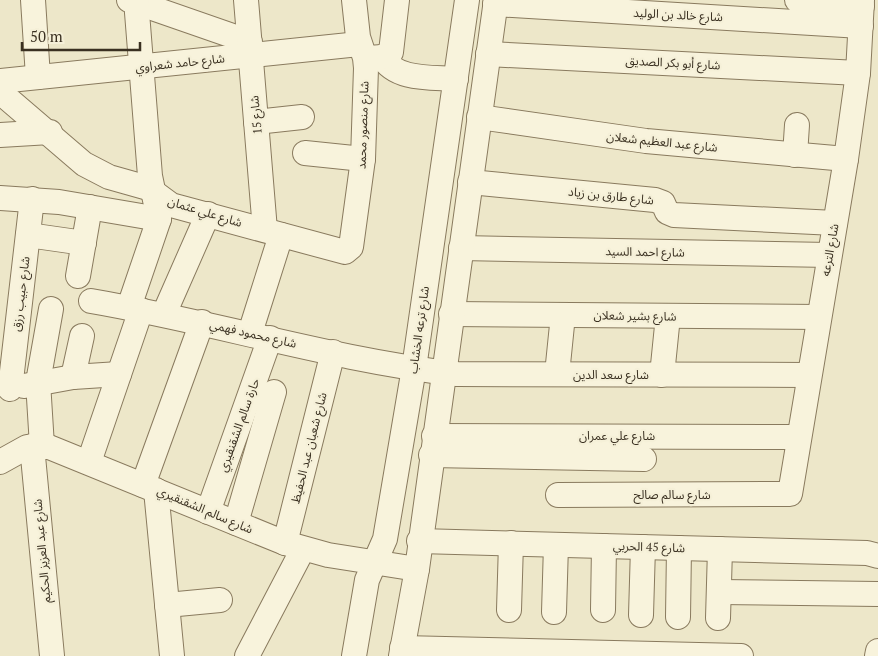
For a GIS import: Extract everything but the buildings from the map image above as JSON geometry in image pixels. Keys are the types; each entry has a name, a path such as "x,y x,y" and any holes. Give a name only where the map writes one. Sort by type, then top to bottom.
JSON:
{"street":[{"path":"33,0 38,77"},
{"name":"شارع 15","path":"246,0 256,122 273,232"},
{"name":"شارع منصور محمد","path":"348,250 351,247 363,159 369,53 354,0"},
{"path":"369,53 388,54 392,48 397,0"},
{"name":"شارع ترعه الخشاب","path":"354,656 363,599 373,563 385,539 414,368 467,0"},
{"path":"797,0 862,10"},
{"path":"89,462 118,374 159,219 159,209 153,191 134,1 250,49"},
{"path":"495,2 416,569 402,652 741,656"},
{"name":"شارع خالد بن الوليد","path":"495,2 862,10"},
{"name":"شارع الترعه","path":"786,495 791,492 846,159 858,73 862,10"},
{"name":"شارع حامد شعراوي","path":"0,81 141,67 250,49 369,53"},
{"path":"369,53 402,74 456,79"},
{"name":"شارع أبو بكر الصديق","path":"488,54 858,73"},
{"name":"شارع علي عثمان","path":"0,92 50,132 73,155 96,171 153,191 171,205 341,252 348,250"},
{"path":"256,122 302,116"},
{"name":"شارع عبد العظيم شعلان","path":"480,117 646,142 846,159"},
{"path":"795,155 797,125"},
{"path":"0,135 50,132"},
{"path":"305,153 363,159"},
{"name":"شارع طارق بن زياد","path":"470,182 655,200 662,203 667,212 674,215 835,223"},
{"path":"0,198 32,199 159,219"},
{"name":"شارع حبيب رزق","path":"5,390 7,354 28,235 32,199"},
{"path":"78,276 90,207"},
{"path":"164,314 208,214"},
{"name":"حارة سالم الشقنقيري","path":"208,512 260,336 273,232"},
{"path":"28,235 84,243"},
{"name":"شارع احمد السيد","path":"461,248 829,255"},
{"name":"شارع محمود فهمي","path":"91,301 164,314 414,368"},
{"name":"شارع عبد العزيز الحكيم","path":"51,309 38,382 37,446 52,656"},
{"name":"شارع بشير شعلان","path":"451,314 819,317"},
{"path":"557,374 563,315"},
{"path":"662,375 668,316"},
{"path":"172,656 167,605 150,487 202,322"},
{"path":"73,377 82,336"},
{"name":"شارع شعبان عبد الحفيظ","path":"247,656 294,546 333,352"},
{"name":"شارع سعد الدين","path":"414,368 443,372 809,375"},
{"path":"5,390 38,382 73,377 118,374"},
{"path":"236,523 274,392"},
{"path":"643,496 645,436"},
{"name":"شارع علي عمران","path":"432,445 645,436 799,437"},
{"path":"432,445 644,460"},
{"path":"0,462 21,450 37,446"},
{"name":"شارع سالم الشقنقيري","path":"37,446 89,462 294,546 373,563 416,569"},
{"name":"شارع سالم صالح","path":"558,495 786,495"},
{"name":"شارع 45 الحربي","path":"419,541 867,553 878,556"},
{"path":"510,610 511,543"},
{"path":"554,612 556,545"},
{"path":"602,610 604,546"},
{"path":"641,615 643,547"},
{"path":"678,616 680,548"},
{"path":"718,618 720,549"},
{"path":"719,592 878,594"},
{"path":"167,605 220,600"},
{"path":"877,656 878,650"}]}
